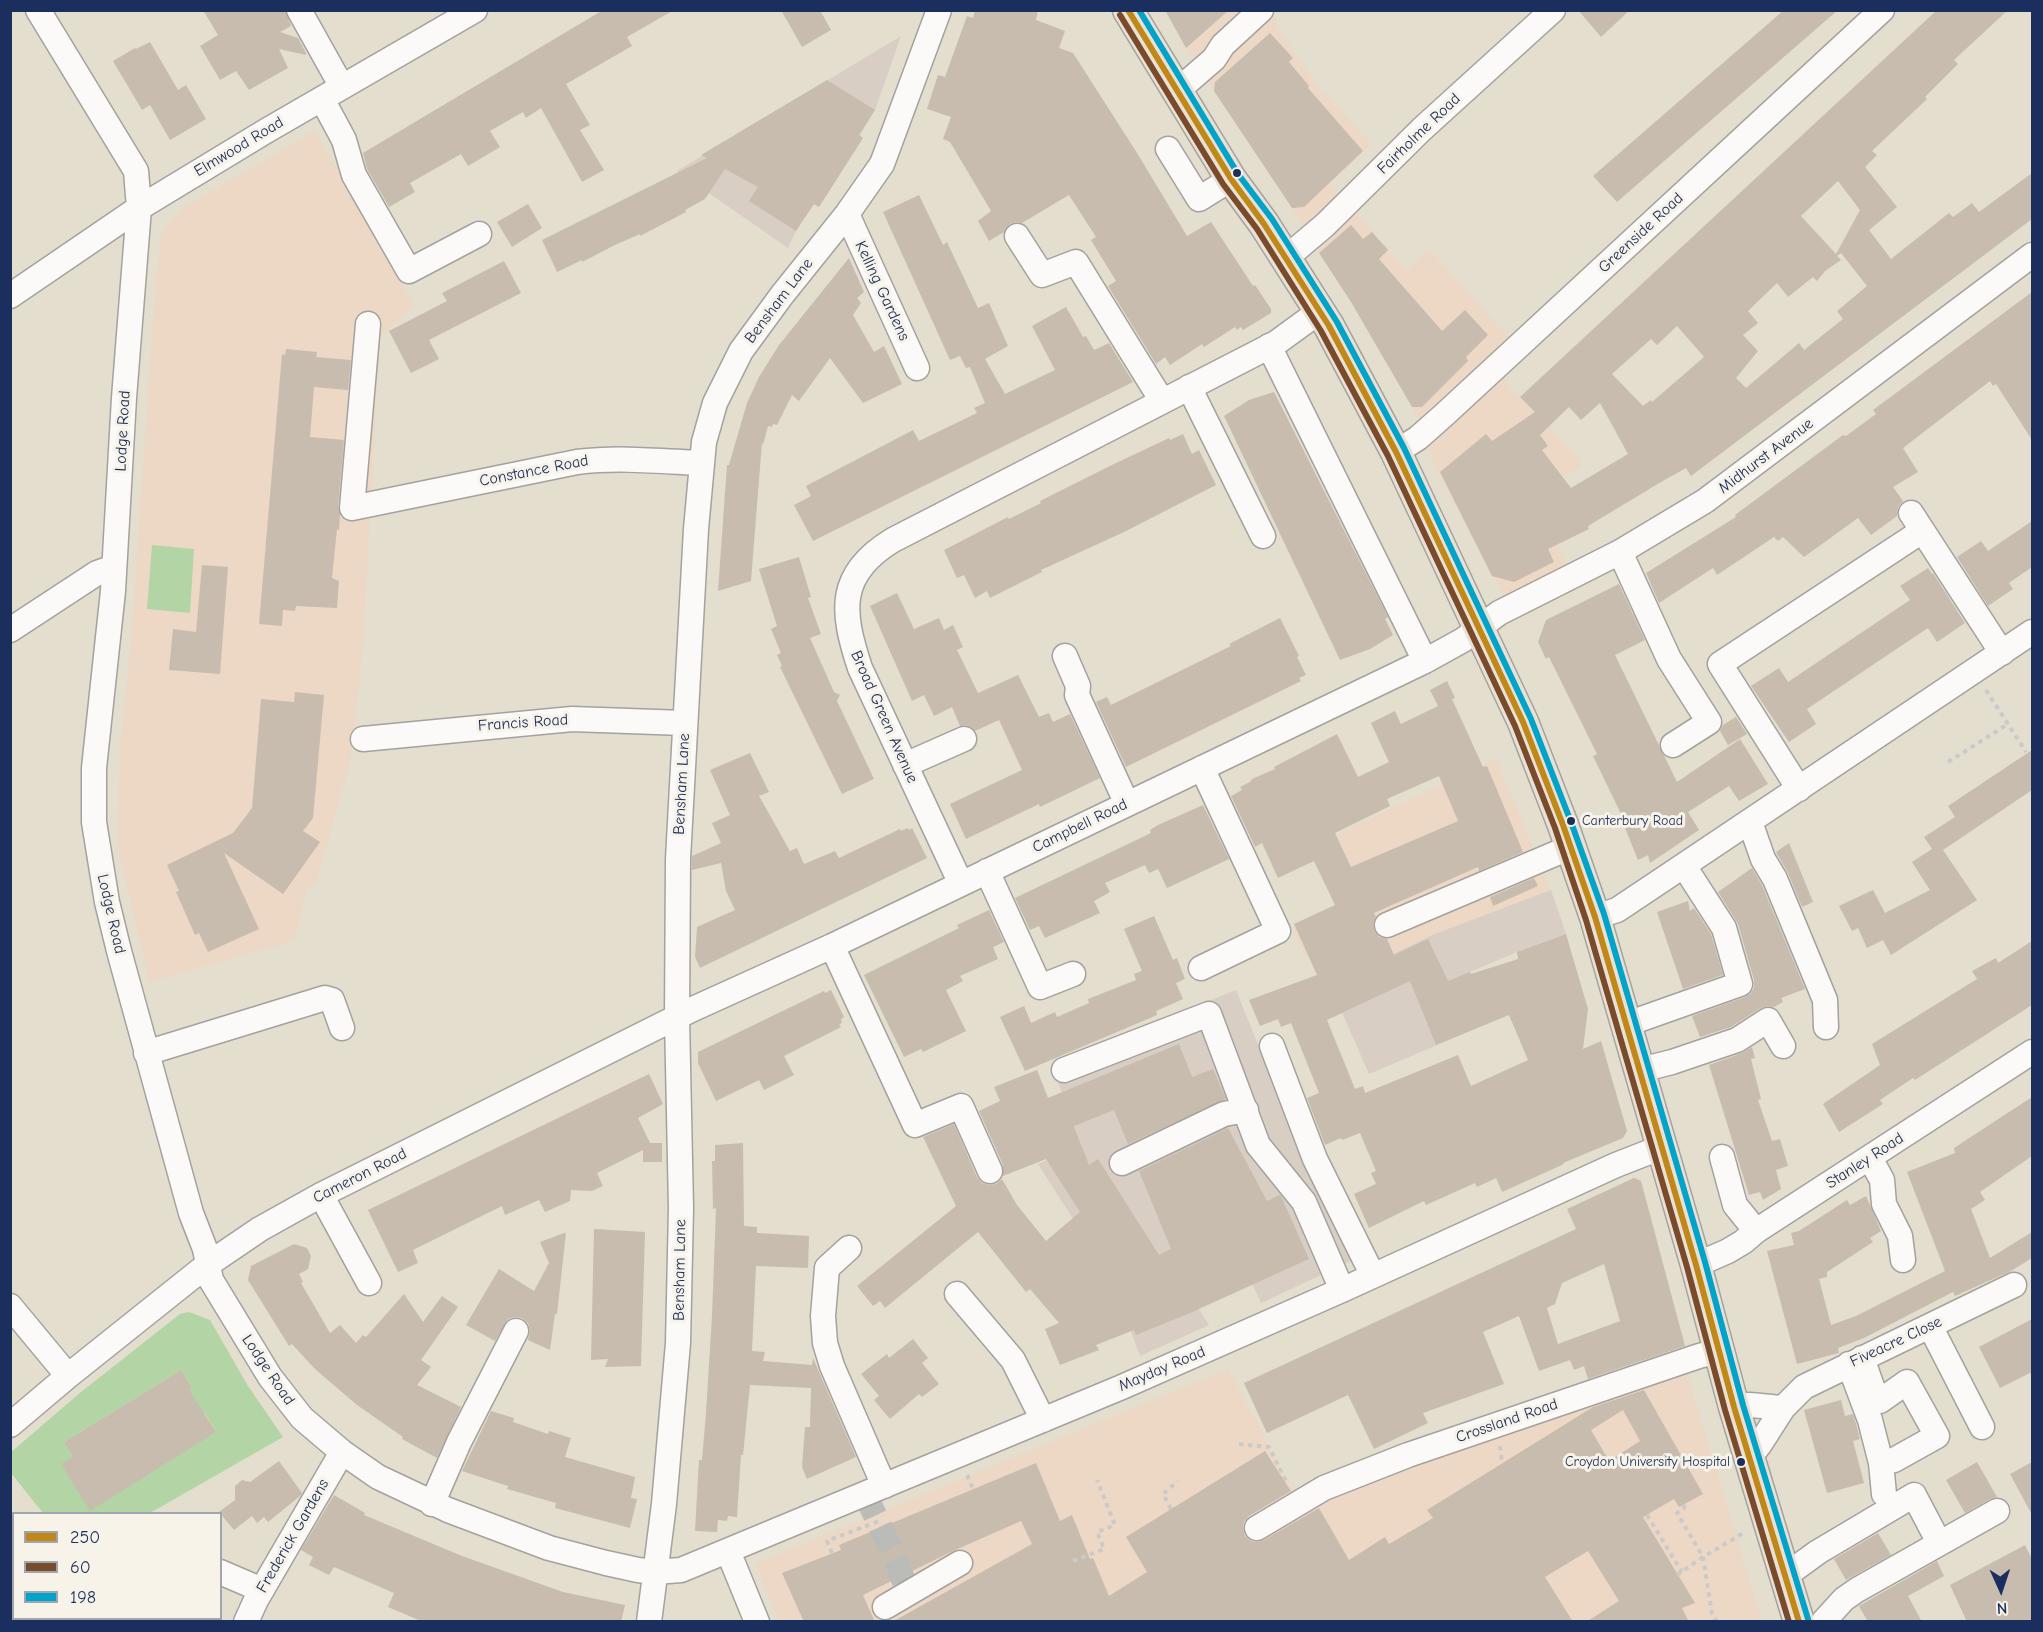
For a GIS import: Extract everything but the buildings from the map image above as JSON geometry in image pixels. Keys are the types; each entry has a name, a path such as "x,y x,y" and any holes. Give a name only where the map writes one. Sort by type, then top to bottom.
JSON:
{"main road":[{"path":"1128,10 1231,179 1320,311 1396,452 1523,722 1595,917 1696,1265 1734,1407 1799,1622"}],"street":[{"name":"Lodge Road","path":"38,10 136,171 139,208 114,567 94,768 94,822 107,902 146,1053 191,1213 205,1249 211,1280 228,1311 276,1385 302,1418 342,1452 378,1477 432,1504 549,1548 606,1563 655,1572"},
{"path":"299,10 332,93 354,176 409,271 479,234"},
{"name":"Elmwood Road","path":"10,296 139,208 475,10"},
{"name":"Bensham Lane","path":"649,1622 673,1414 681,1294 676,929 684,723 701,464 708,422 741,351 782,295 847,214 882,164 939,10"},
{"path":"1177,91 1214,59 1223,45 1261,10"},
{"name":"Fairholme Road","path":"1286,258 1326,225 1422,129 1553,10"},
{"name":"Greenside Road","path":"1396,452 1418,438 1444,415 1882,10"},
{"path":"1168,149 1199,200 1231,179"},
{"name":"Kelling Gardens","path":"847,214 917,368"},
{"path":"1017,236 1042,275 1076,262 1162,401"},
{"name":"Midhurst Avenue","path":"1480,627 1499,614 1620,552 1705,501 2032,255"},
{"name":"Broad Green Avenue","path":"961,884 866,682 853,647 848,607 850,589 857,571 870,556 893,540 1269,346 1320,311"},
{"name":"Constance Road","path":"368,324 352,508 576,462 624,459 701,464"},
{"path":"1269,346 1425,661"},
{"path":"1189,387 1263,536"},
{"path":"1799,789 1720,664 1916,522 2002,653"},
{"path":"1620,552 1669,659 1709,722 1672,745"},
{"path":"10,630 97,573 114,567"},
{"name":"Campbell Road","path":"677,1018 1425,661 1480,627"},
{"path":"1595,917 1617,910 2032,633"},
{"path":"1065,656 1078,686 1077,695 1127,804"},
{"name":"Francis Road","path":"363,739 572,719 684,723"},
{"path":"905,765 964,739"},
{"path":"1201,968 1278,931 1202,768"},
{"path":"1750,822 1763,859 1775,879 1825,1000 1826,1027"},
{"path":"1386,925 1571,847"},
{"path":"1627,1024 1740,984 1724,928 1684,866"},
{"path":"987,872 1040,987 1073,974"},
{"path":"832,946 915,1125 961,1106 990,1171"},
{"path":"146,1053 325,998 332,1000 342,1028"},
{"path":"1064,1070 1209,1014 1258,1145 1304,1202 1342,1290"},
{"name":"Cameron Road","path":"10,1425 207,1264 260,1229 321,1195 677,1018"},
{"path":"1640,1070 1737,1040 1768,1020 1783,1046"},
{"path":"1272,1046 1315,1159 1373,1276"},
{"name":"Stanley Road","path":"1696,1265 1743,1242 2032,1052"},
{"path":"1122,1163 1224,1114 1246,1110"},
{"name":"Mayday Road","path":"655,1572 688,1568 1043,1420 1342,1290 1616,1165 1662,1147"},
{"path":"1722,1157 1735,1205 1756,1232"},
{"path":"1870,1158 1882,1180 1884,1204 1900,1236 1903,1260"},
{"path":"321,1195 369,1283"},
{"path":"849,1248 827,1268 823,1316 825,1343 832,1366 884,1486"},
{"name":"Fiveacre Close","path":"1748,1453 1760,1444 1783,1408 1804,1387 2014,1285"},
{"path":"957,1294 1013,1360 1043,1420"},
{"path":"10,1306 68,1376"},
{"path":"1930,1326 1982,1427"},
{"path":"432,1504 459,1442 516,1331"},
{"name":"Crossland Road","path":"1257,1528 1324,1488 1408,1455 1718,1351"},
{"path":"1856,1361 1877,1401 1907,1382 1937,1436 1894,1460 1881,1463"},
{"path":"1856,1361 1881,1463 1884,1494"},
{"path":"1734,1407 1747,1404 1783,1408"},
{"name":"Frederick Gardens","path":"246,1622 262,1590 342,1452"},
{"path":"1785,1576 1818,1552 1914,1495 1935,1535"},
{"path":"1823,1622 1844,1599 1857,1590 1997,1511"},
{"path":"728,1551 757,1622"},
{"path":"885,1607 960,1563"},
{"path":"222,1573 262,1590"}],"path":[{"path":"1974,672 2026,752"},
{"path":"1947,762 2008,724"},
{"path":"1239,1444 1269,1447 1289,1487 1301,1500"},
{"path":"1073,1561 1104,1549 1097,1532 1115,1525 1097,1480"},
{"path":"1171,1509 1163,1494 1178,1481"},
{"path":"1684,1504 1684,1508 1677,1513 1703,1557 1712,1614 1717,1622"},
{"path":"1647,1515 1680,1573 1744,1532 1769,1526"},
{"path":"832,1553 827,1541 879,1521"}],"shaded area":[{"path":"1165,11 1271,11 1279,29 1323,95 1326,94 1371,144 1329,184 1407,270 1429,249 1508,337 1491,355 1509,386 1576,455 1581,466 1562,477 1545,521 1567,564 1504,598 1438,473 1412,407 1351,302"},
{"path":"901,36 875,110 860,135 863,138 819,207 813,204 788,248 677,171"},
{"path":"315,131 414,305 380,337 363,648 350,763 315,886 308,886 294,941 149,982 117,842 120,750 132,628 161,235 181,209"},
{"path":"1496,759 1551,890 1432,935 1330,984 1316,953 1306,957 1292,927 1364,893 1337,834"},
{"path":"1551,890 1566,934 1470,972 1491,1022 1369,1074 1330,985 1432,935"},
{"path":"1236,990 1305,1162 1351,1261 1261,1303 1225,1224 1164,1254 1209,1325 1140,1356 1112,1280 1038,1164 1082,1146 1051,1064"},
{"name":"Croydon University Hospital","path":"1685,1367 1762,1621 779,1621 755,1564 1228,1369 1299,1502"}],"green space":[{"path":"152,545 194,549 190,613 147,609"},
{"path":"189,1312 210,1320 248,1386 283,1437 152,1512 42,1512 11,1473 10,1453 81,1392 180,1314","holes":["181,1370 192,1388 181,1395 196,1419 205,1414 216,1432 73,1457 64,1442"]}],"tunnel":[{"path":"865,1494 896,1560 908,1593"}],"transit line":[{"name":"250","path":"1128,10 1231,179 1264,224 1329,326 1396,452 1523,722 1563,825 1595,917 1696,1265 1734,1407 1799,1622"},
{"name":"198","path":"1139,10 1238,174 1272,219 1337,322 1404,448 1531,719 1604,914 1705,1262 1743,1405 1808,1619"},
{"name":"60","path":"1120,15 1223,184 1257,229 1321,331 1388,456 1515,726 1555,828 1586,920 1687,1267 1725,1410 1789,1622"}],"place":[{"name":"Canterbury Road","path":"1571,821"},
{"name":"Croydon University Hospital","path":"1741,1462"}]}
